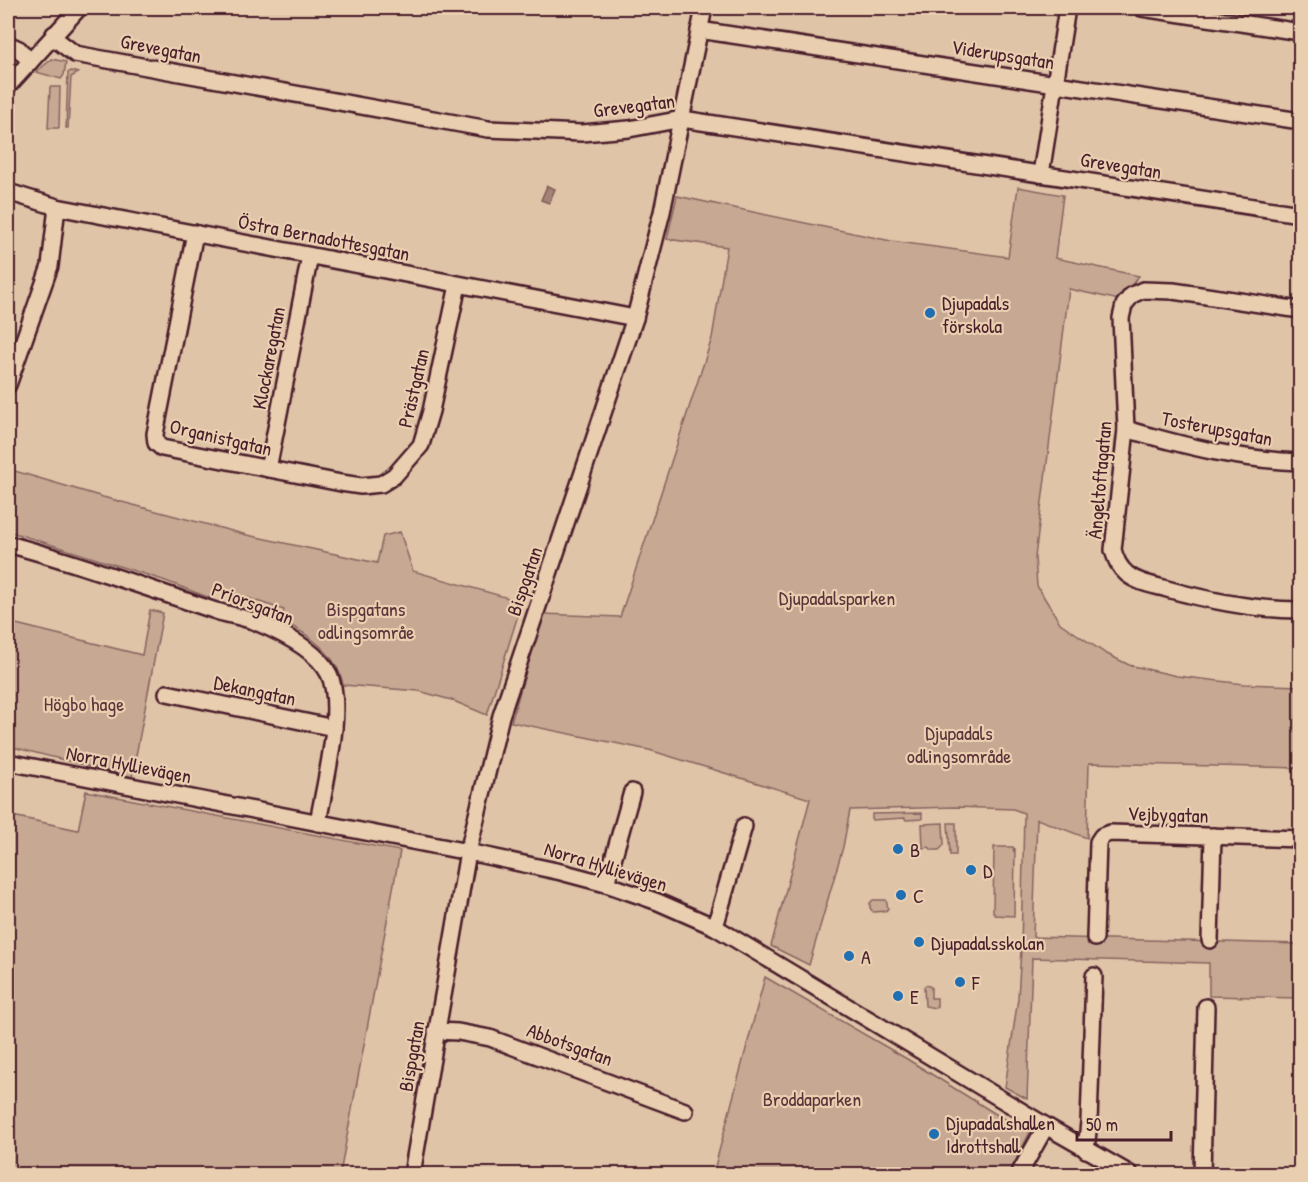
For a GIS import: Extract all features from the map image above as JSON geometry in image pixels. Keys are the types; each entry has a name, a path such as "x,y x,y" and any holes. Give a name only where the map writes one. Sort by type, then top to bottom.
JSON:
{"street":[{"path":"8,86 79,8"},
{"name":"Bispgatan","path":"412,1174 468,852 504,701 635,318 662,212 704,8"},
{"path":"1041,174 1067,8"},
{"path":"1142,8 1300,32"},
{"name":"Viderupsgatan","path":"699,30 1300,121"},
{"name":"Grevegatan","path":"54,34 58,41 75,54 488,129 582,133 629,129 682,119 1300,214"},
{"path":"8,44 19,49 30,62"},
{"name":"Östra Bernadottesgatan","path":"8,192 57,207 635,318"},
{"path":"8,386 13,354 50,266 57,207"},
{"name":"Organistgatan","path":"195,233 155,434 156,444 162,448 361,486 381,484"},
{"name":"Klockaregatan","path":"268,469 310,256"},
{"name":"Prästgatan","path":"381,484 394,476 421,445 431,411 458,285"},
{"name":"Ängeltoftagatan","path":"1300,310 1173,291 1143,290 1132,295 1124,305 1121,318 1126,429 1113,550 1118,564 1138,581 1241,605 1275,610 1300,610"},
{"name":"Tosterupsgatan","path":"1126,429 1205,451 1300,462"},
{"name":"Priorsgatan","path":"8,544 63,559 216,611 256,622 318,657 330,675 334,696 334,728 318,823"},
{"name":"Dekangatan","path":"166,693 334,728"},
{"name":"Norra Hyllievägen","path":"8,762 468,852 606,884 658,902 715,927 1086,1150 1130,1174"},
{"path":"606,884 633,792"},
{"path":"715,927 744,826"},
{"name":"Vejbygatan","path":"1095,938 1098,842 1102,836 1110,833 1300,839"},
{"path":"1210,940 1213,836"},
{"path":"1086,1150 1094,976"},
{"path":"1202,1174 1206,1007"},
{"name":"Abbotsgatan","path":"436,1031 458,1032 490,1038 686,1111"},
{"path":"1019,1174 1046,1126"}],"green space":[{"path":"52,59 66,62 61,79 36,72"},
{"path":"71,71 78,73 71,77 68,128 66,128 68,73"},
{"path":"50,87 60,87 59,128 48,128"},
{"name":"Djupadalsparken","path":"1018,187 1063,195 1055,258 1139,276 1119,300 1069,289 1035,557 1037,586 1060,623 1105,653 1129,665 1177,676 1244,684 1300,686 1300,768 1089,763 1087,838 1037,819 1033,937 1300,944 1300,998 1209,996 1209,963 1032,958 1027,1099 1005,1087 1018,998 1024,813 1013,809 955,807 850,810 843,847 809,965 771,946 810,799 649,750 511,722 543,614 620,617 712,338 727,247 667,239 677,196 891,241 1008,257"},
{"name":"Bispgatans odlingsområe","path":"8,469 247,535 377,563 383,536 400,532 413,571 522,602 487,715 451,700 419,691 343,685 335,664 320,646 281,621 284,610 214,587 210,598 163,580 8,531"},
{"name":"Högbo hage","path":"150,610 163,613 132,777 8,746 8,622 142,655"},
{"path":"86,791 400,851 340,1174 8,1174 8,815 78,830"},
{"path":"922,813 922,819 872,820 872,814"},
{"path":"943,823 944,845 939,850 923,848 922,824"},
{"path":"948,823 956,823 956,855 950,855"},
{"path":"994,847 1013,847 1014,852 1015,848 1014,916 995,915 993,912"},
{"path":"873,900 886,900 888,908 886,911 873,912 870,903"},
{"name":"Broddaparken","path":"765,977 907,1059 999,1116 1030,1132 1009,1174 713,1174"},
{"path":"926,985 931,987 931,998 937,998 935,1008 925,1006 924,987"}],"shaded area":[{"path":"547,186 555,189 549,203 541,200"}],"place":[{"name":"Djupadals förskola","path":"930,313"},
{"name":"B","path":"898,849"},
{"name":"D","path":"971,870"},
{"name":"C","path":"901,895"},
{"name":"Djupadalsskolan","path":"919,942"},
{"name":"A","path":"849,956"},
{"name":"F","path":"960,982"},
{"name":"E","path":"898,996"},
{"name":"Djupadalshallen Idrottshall","path":"934,1134"}],"park label":[{"name":"Djupadals odlingsområde","path":"959,744"}]}
